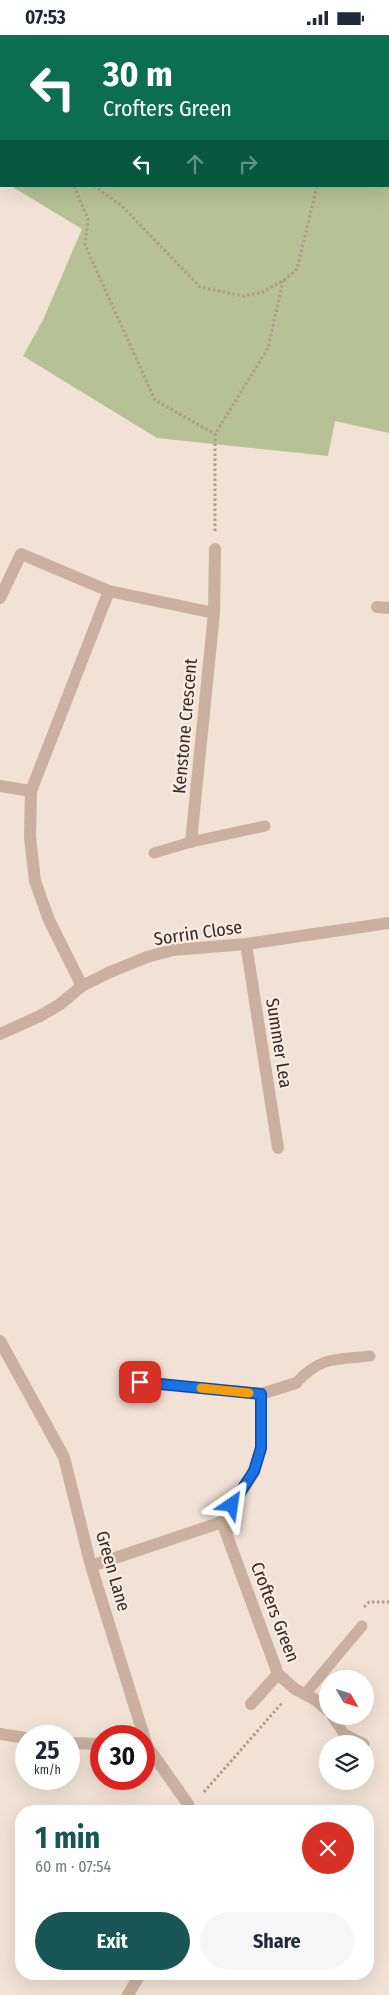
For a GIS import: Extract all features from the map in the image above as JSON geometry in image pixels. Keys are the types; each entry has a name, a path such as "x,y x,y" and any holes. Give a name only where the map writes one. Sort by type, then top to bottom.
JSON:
{"street":[{"name":"Kenstone Crescent","path":"191,841 214,613 215,549"},
{"path":"0,598 21,554 109,591 214,613"},
{"path":"82,986 49,920 35,881 30,837 31,791 109,591"},
{"path":"0,786 31,791"},
{"name":"Sorrin Close","path":"0,1034 59,1005 82,986 147,957 173,950 246,944 389,923"},
{"name":"Summer Lea","path":"246,944 278,1148"},
{"name":"Green Lane","path":"0,1341 64,1457 92,1566 140,1725"},
{"path":"233,1391 261,1394 296,1383"},
{"path":"92,1566 222,1522 254,1471 261,1448 261,1394"},
{"name":"Crofters Green","path":"222,1522 278,1674 294,1689 310,1697"},
{"path":"251,1705 278,1674"},
{"path":"0,1734 15,1736"},
{"name":"Green Lane","path":"155,1759 187,1805"},
{"path":"128,1995 137,1980"}],"lane":[{"path":"154,853 191,841 265,826"},
{"path":"296,1383 308,1370 319,1363 370,1356"},
{"path":"140,1382 233,1391"},
{"path":"319,1704 310,1697 362,1626"},
{"path":"338,1725 346,1735"}],"path":[{"path":"74,187 88,219 85,245 155,400 215,434"},
{"path":"95,187 121,205 200,287 243,296 263,292 284,281 297,269 317,187"},
{"path":"215,549 215,434 268,348 284,281"}],"green space":[{"path":"13,187 389,187 389,433 335,421 328,456 157,438 23,356 43,320 82,229"}],"slow traffic":[{"path":"201,1388 249,1393"}],"route":[{"path":"140,1382 261,1394 261,1448 254,1471 232,1505"}]}
